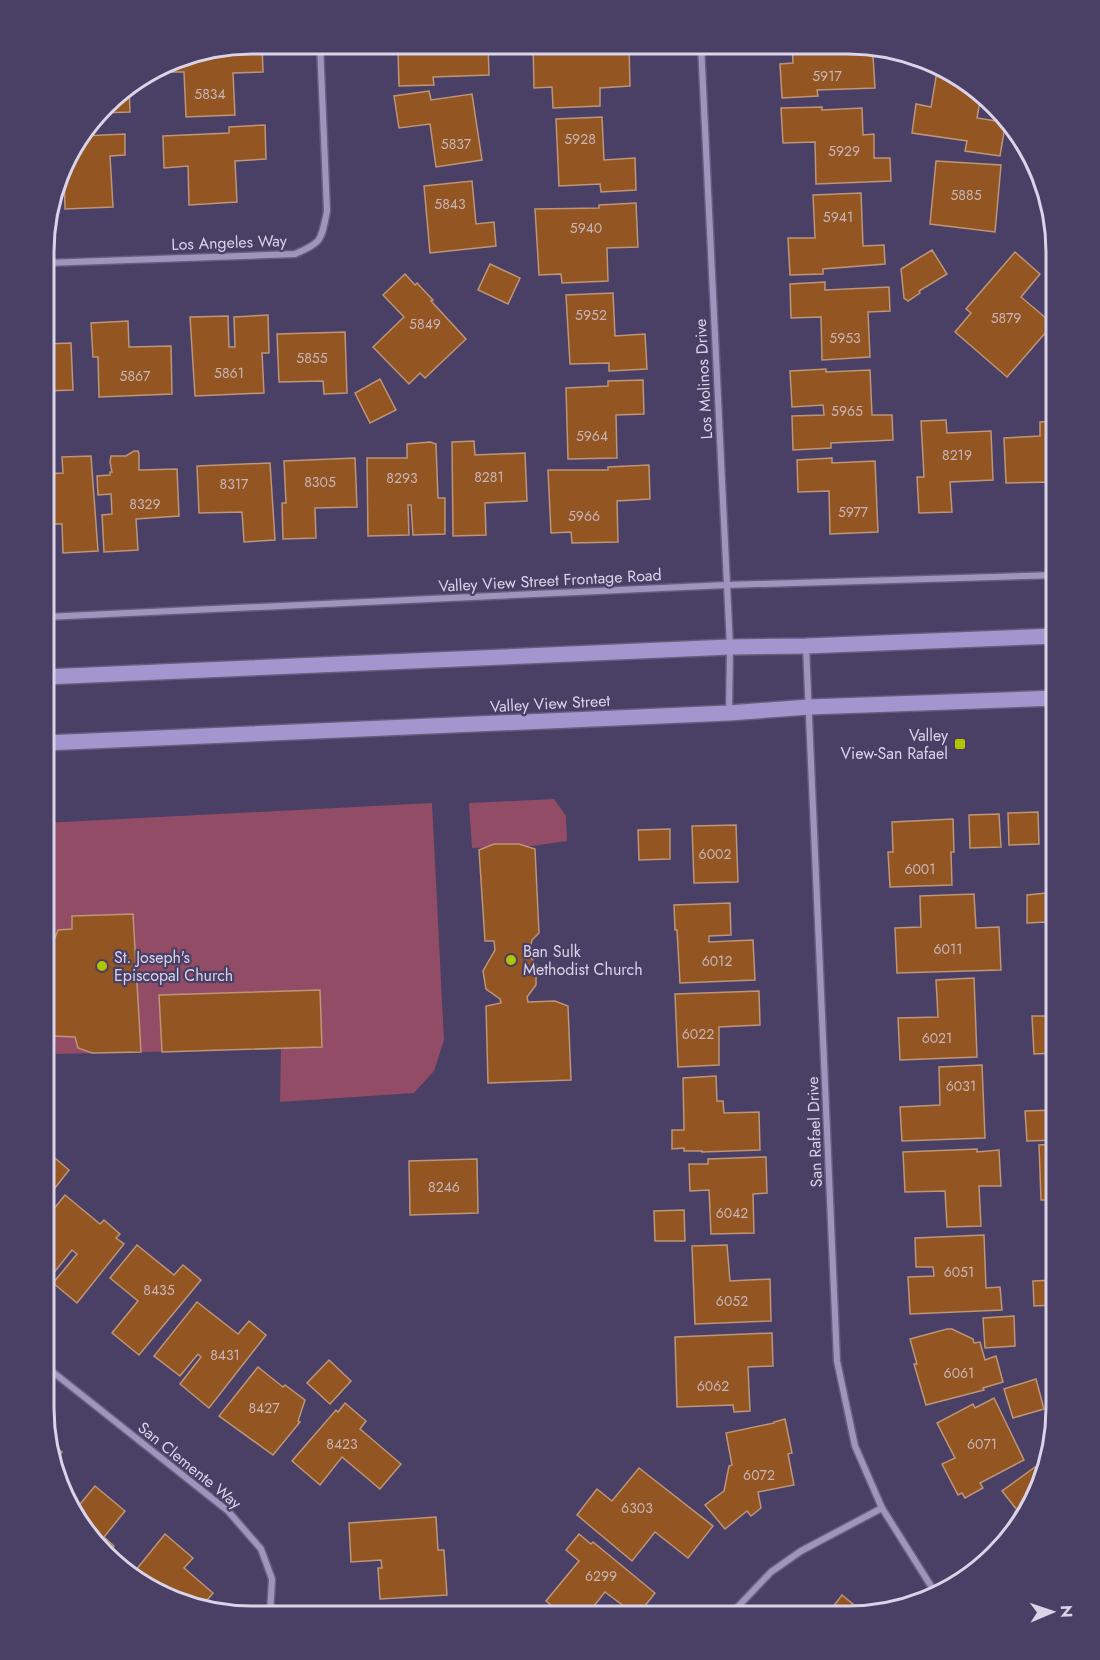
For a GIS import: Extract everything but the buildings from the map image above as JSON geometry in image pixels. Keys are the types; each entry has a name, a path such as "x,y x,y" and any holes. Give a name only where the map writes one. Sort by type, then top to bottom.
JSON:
{"main road":[{"path":"54,677 730,647 1046,636"},
{"name":"Valley View Street","path":"54,743 729,713 809,707 1046,698"}],"street":[{"name":"Los Angeles Way","path":"54,263 295,254 312,246 322,238 327,211 320,54"},
{"name":"Los Molinos Drive","path":"701,54 730,647 729,713"},
{"name":"Valley View Street Frontage Road","path":"54,617 726,585 1046,575"},
{"name":"San Rafael Drive","path":"806,646 837,1361 855,1446 882,1508 932,1587"},
{"name":"San Clemente Way","path":"54,1373 228,1511 261,1550 272,1579 270,1606"},
{"path":"739,1606 771,1572 801,1551 882,1508"}],"shaded area":[{"path":"554,799 566,816 567,841 532,846 472,848 469,803"},
{"path":"432,803 444,1040 434,1071 414,1093 280,1102 281,1049 56,1054 54,822"}],"place":[{"name":"Valley View-San Rafael","path":"960,744"},
{"name":"Ban Sulk Methodist Church","path":"511,960"},
{"name":"St. Joseph's Episcopal Church","path":"102,966"}]}
